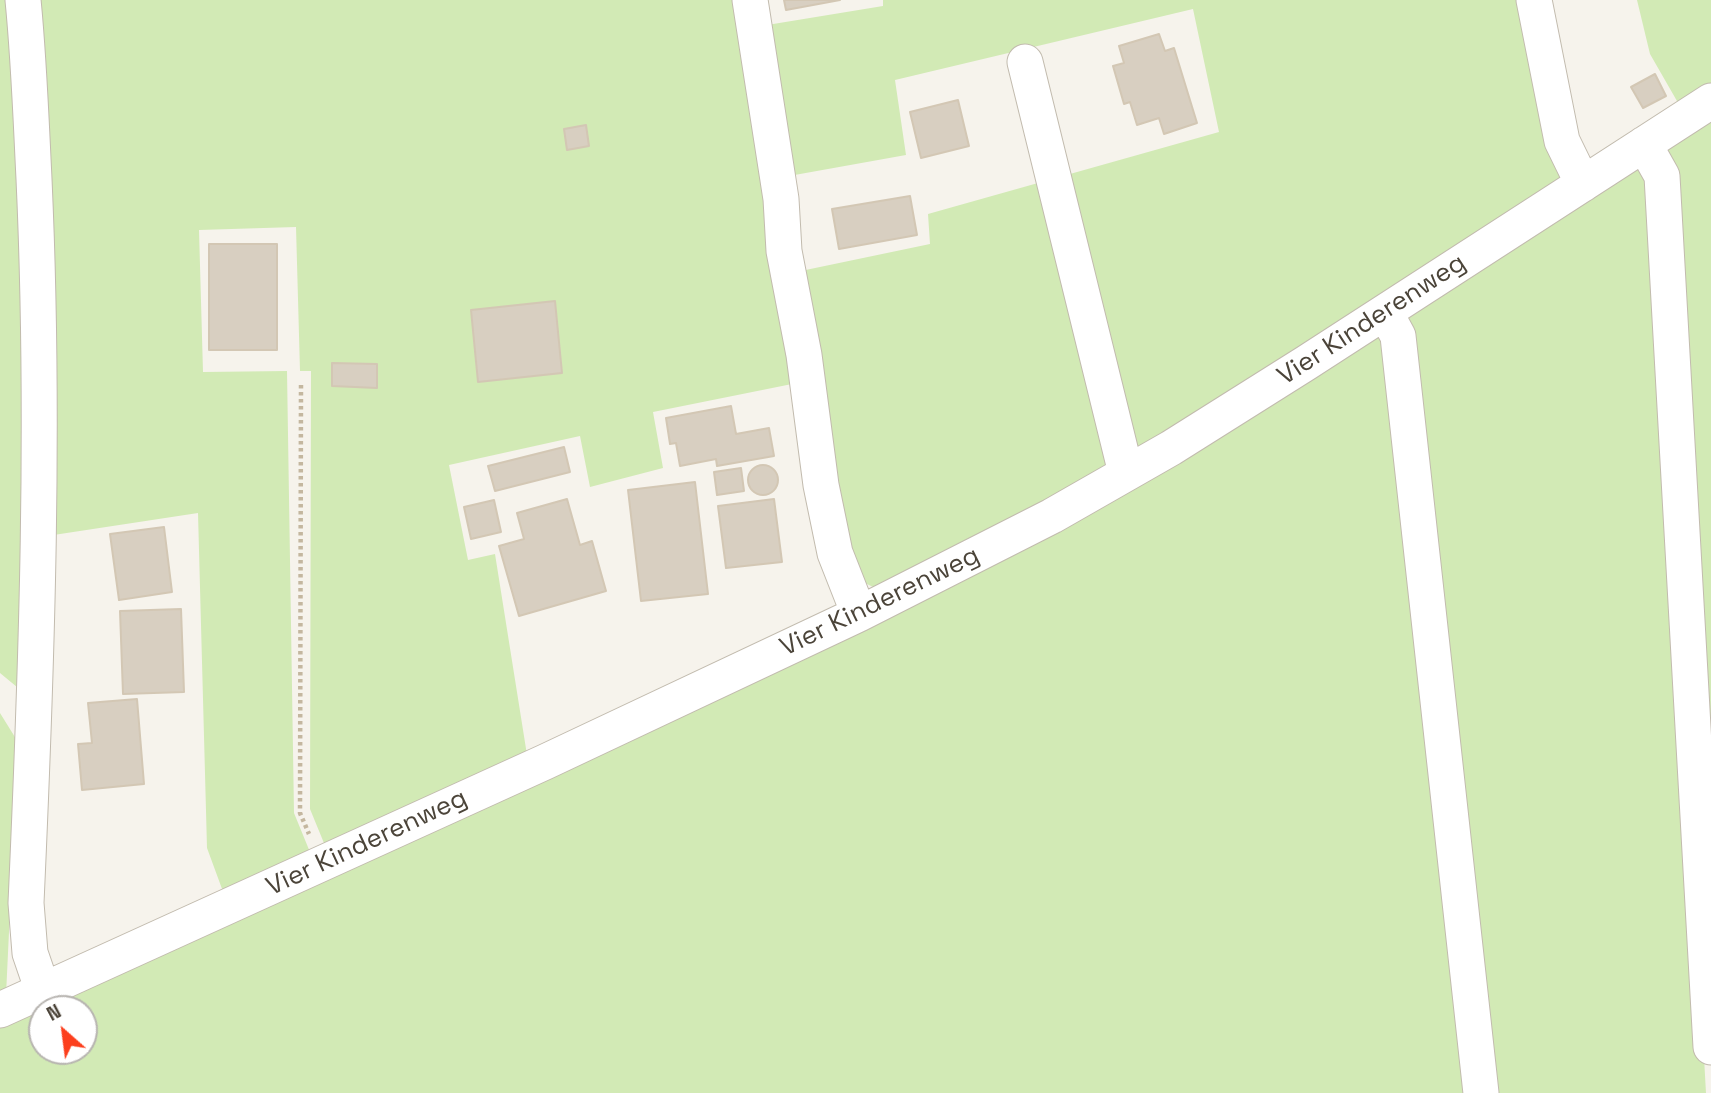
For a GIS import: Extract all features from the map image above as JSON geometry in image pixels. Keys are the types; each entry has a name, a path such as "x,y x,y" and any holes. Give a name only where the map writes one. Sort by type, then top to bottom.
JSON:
{"street":[{"path":"23,0 40,299 38,532 26,903 30,953 43,991"},
{"path":"750,0 781,199 784,251 804,355 821,485 835,553 859,614"},
{"path":"1534,0 1562,141 1583,184"},
{"path":"1025,62 1126,473"},
{"name":"Vier Kinderenweg","path":"0,1010 859,614 1052,516 1171,447 1711,101"},
{"path":"1644,144 1661,176 1711,1047"},
{"path":"1385,312 1398,336 1481,1093"}],"path":[{"path":"301,385 300,813 321,864"}],"green space":[{"path":"0,0 15,0 31,302 23,692 0,673"},
{"path":"31,0 738,0 797,383 653,412 663,468 590,487 580,436 449,465 468,560 495,554 527,755 326,848 310,809 311,371 300,371 296,227 199,230 203,372 287,371 294,813 312,857 225,897 207,848 198,513 47,536"},
{"path":"883,0 1523,0 1568,179 1083,485 873,587 855,578 796,272 930,244 928,214 1219,132 1193,9 895,80 906,155 789,176 761,26 883,6"},
{"path":"1637,0 1711,0 1711,89 1681,108 1650,54"},
{"path":"1711,120 1711,908 1660,153"},
{"path":"1648,161 1655,178 1706,1093 1489,1093 1396,319"},
{"path":"1383,326 1472,1093 0,1093 0,1027 28,1014 28,1065 98,1065 98,995 71,995 506,798"},
{"path":"0,713 18,742 6,995 0,997"}],"building":[{"path":"784,0 840,0 786,10"},
{"path":"1159,34 1165,51 1174,48 1197,123 1164,134 1159,118 1137,125 1130,102 1124,104 1113,66 1124,63 1119,46"},
{"path":"1655,74 1666,96 1643,108 1631,87"},
{"path":"958,100 969,146 921,158 910,112"},
{"path":"586,125 589,146 567,150 564,129"},
{"path":"910,196 917,235 839,249 832,209"},
{"path":"209,244 277,244 277,350 209,350"},
{"path":"555,301 562,373 478,382 471,310"},
{"path":"332,363 377,364 377,388 332,386"},
{"path":"731,406 736,434 769,428 774,456 717,466 716,459 680,466 676,443 670,444 666,418"},
{"path":"564,447 570,472 495,491 488,466"},
{"path":"763,465 774,469 778,480 774,491 763,495 752,491 748,480 752,469"},
{"path":"741,468 744,491 717,495 714,472"},
{"path":"695,482 708,594 641,601 628,490"},
{"path":"567,499 580,545 592,541 606,591 519,616 499,546 524,539 517,513"},
{"path":"774,499 782,562 726,568 718,506"},
{"path":"494,500 501,532 471,539 464,507"},
{"path":"164,527 172,592 119,600 110,534"},
{"path":"181,609 184,692 123,694 120,611"},
{"path":"137,699 144,784 82,790 78,744 92,743 88,703"}]}
